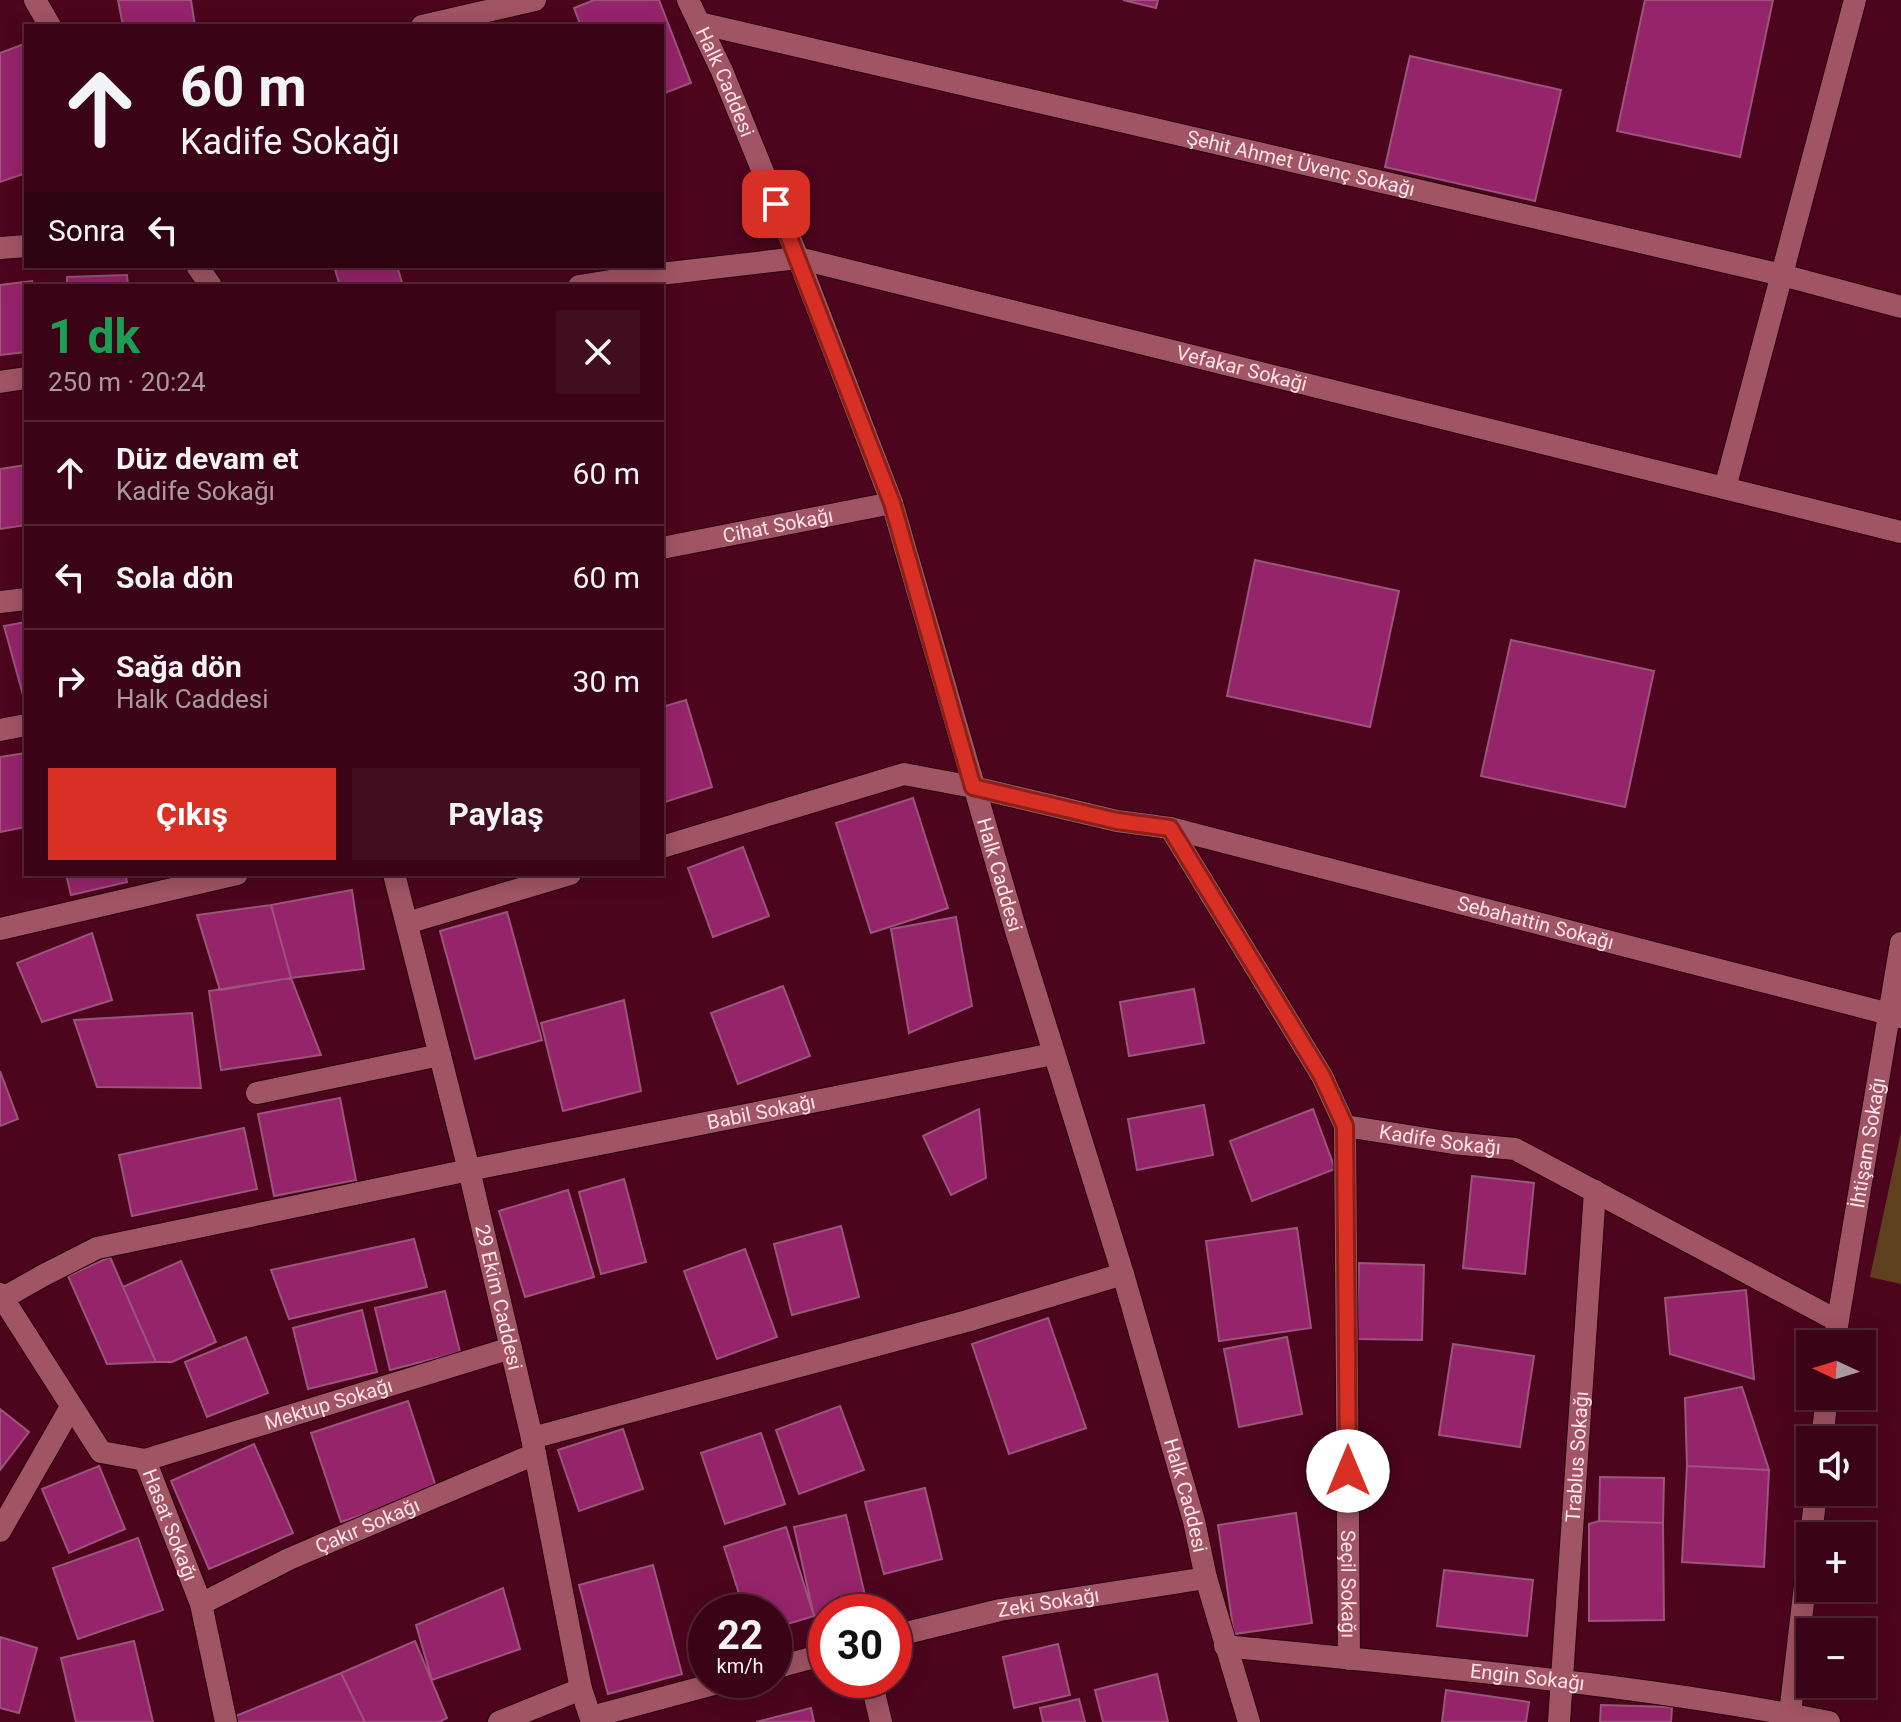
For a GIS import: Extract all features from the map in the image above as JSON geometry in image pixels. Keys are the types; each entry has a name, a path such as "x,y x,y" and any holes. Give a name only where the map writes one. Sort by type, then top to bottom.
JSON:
{"street":[{"path":"35,0 49,24"},
{"path":"431,24 535,0"},
{"name":"Halk Caddesi","path":"688,0 722,71 798,258 892,503 973,787 1123,1274 1194,1521 1225,1646 1249,1722"},
{"path":"1725,488 1855,0"},
{"name":"Şehit Ahmet Üvenç Sokağı","path":"699,23 1782,275 1901,307"},
{"path":"0,248 24,246"},
{"name":"Vefakar Sokaği","path":"591,284 798,258 1901,532"},
{"path":"0,382 24,378"},
{"name":"Cihat Sokağı","path":"664,548 892,503"},
{"path":"0,602 24,599"},
{"path":"0,730 24,725"},
{"name":"Sebahattin Sokağı","path":"664,846 904,774 1117,821 1170,828 1895,1016"},
{"path":"1170,828 1322,1076 1345,1126"},
{"path":"0,929 228,876"},
{"name":"29 Ekim Caddesi","path":"395,876 469,1170 534,1446 581,1689 591,1719"},
{"path":"407,923 563,876"},
{"name":"İhtişam Sokağı","path":"1835,1330 1895,1016 1901,943"},
{"name":"Babil Sokağı","path":"1,1298 97,1248 469,1170 1053,1054"},
{"path":"257,1093 440,1055"},
{"name":"Kadife Sokağı","path":"1345,1126 1515,1149 1836,1320"},
{"name":"Seçil Sokağı","path":"1345,1126 1349,1659"},
{"name":"Trablus Sokağı","path":"1559,1722 1595,1191"},
{"name":"Çakır Sokağı","path":"201,1604 289,1559 534,1446 1123,1274"},
{"name":"Hasat Sokağı","path":"1,1298 101,1452 145,1460 201,1604 226,1722"},
{"name":"Mektup Sokağı","path":"145,1460 511,1348"},
{"path":"0,1531 71,1407"},
{"name":"Zeki Sokağı","path":"912,1632 1000,1610 1206,1578"},
{"path":"1789,1718 1803,1602"},
{"name":"Engin Sokağı","path":"1225,1646 1561,1680 1829,1722"},
{"path":"499,1722 581,1689"},
{"path":"591,1719 688,1692"},
{"path":"875,1698 881,1722"}],"shaded area":[{"path":"1901,1132 1901,1284 1870,1277"}],"building":[{"path":"118,0 191,0 195,24 123,24"},
{"path":"594,0 659,0 691,83 664,93 664,24 580,24 574,8"},
{"path":"1123,0 1158,0 1156,8"},
{"path":"1645,0 1773,0 1740,157 1617,131"},
{"path":"24,44 24,174 0,182 0,53"},
{"path":"1410,56 1561,90 1535,201 1385,167"},
{"path":"335,268 398,268 402,284 339,284"},
{"path":"127,275 128,284 67,284 67,277"},
{"path":"32,281 33,284 24,284 24,352 0,355 0,285"},
{"path":"24,465 24,525 0,529 0,469"},
{"path":"1255,560 1399,591 1370,727 1227,696"},
{"path":"24,622 24,695 23,695 4,626"},
{"path":"1511,640 1654,671 1625,807 1481,776"},
{"path":"686,700 712,787 664,802 664,706"},
{"path":"24,753 24,827 0,832 0,757"},
{"path":"913,798 948,908 871,933 836,823"},
{"path":"743,847 769,916 713,937 688,868"},
{"path":"66,876 126,876 127,882 71,895"},
{"path":"352,890 364,969 291,978 271,905"},
{"path":"271,905 291,978 220,990 197,915"},
{"path":"507,912 542,1040 475,1059 440,931"},
{"path":"956,917 972,1006 909,1033 891,929"},
{"path":"92,933 112,1000 42,1022 17,963"},
{"path":"291,978 321,1055 221,1070 209,991"},
{"path":"783,986 810,1056 738,1084 711,1013"},
{"path":"1194,989 1204,1043 1129,1056 1120,1002"},
{"path":"624,1000 641,1091 563,1111 541,1023"},
{"path":"192,1013 201,1088 97,1087 74,1020"},
{"path":"0,1071 18,1119 0,1126"},
{"path":"340,1098 356,1180 274,1196 258,1114"},
{"path":"1204,1105 1213,1155 1137,1170 1128,1119"},
{"path":"979,1109 986,1178 951,1195 923,1136"},
{"path":"1313,1109 1335,1169 1252,1201 1230,1141"},
{"path":"244,1128 257,1189 132,1216 119,1155"},
{"path":"1472,1176 1534,1183 1525,1274 1463,1268"},
{"path":"624,1179 646,1262 601,1274 579,1192"},
{"path":"568,1190 594,1277 525,1297 499,1211"},
{"path":"841,1226 859,1297 792,1315 774,1244"},
{"path":"1297,1228 1311,1328 1219,1341 1206,1241"},
{"path":"414,1239 427,1287 289,1319 271,1270"},
{"path":"745,1249 777,1337 717,1359 684,1271"},
{"path":"110,1257 156,1362 107,1364 68,1276"},
{"path":"181,1261 216,1342 172,1362 156,1362 123,1287"},
{"path":"1359,1263 1424,1265 1422,1340 1357,1339"},
{"path":"1746,1290 1754,1379 1670,1354 1665,1298"},
{"path":"445,1291 460,1352 390,1370 375,1308"},
{"path":"362,1310 377,1372 308,1389 293,1328"},
{"path":"1048,1318 1086,1428 1009,1454 972,1344"},
{"path":"246,1337 268,1393 207,1417 185,1362"},
{"path":"1287,1337 1302,1414 1239,1427 1224,1349"},
{"path":"1453,1344 1534,1356 1520,1447 1439,1435"},
{"path":"1742,1387 1769,1470 1687,1466 1685,1398"},
{"path":"408,1401 437,1490 341,1522 311,1433"},
{"path":"840,1406 864,1470 799,1494 776,1430"},
{"path":"0,1409 29,1432 0,1470"},
{"path":"623,1429 643,1489 579,1511 558,1450"},
{"path":"761,1433 785,1504 725,1524 701,1453"},
{"path":"254,1444 293,1533 209,1569 171,1481"},
{"path":"99,1466 125,1529 69,1553 42,1489"},
{"path":"1687,1466 1769,1470 1764,1567 1682,1562"},
{"path":"1600,1477 1664,1478 1663,1523 1599,1521"},
{"path":"925,1488 942,1559 884,1574 865,1502"},
{"path":"1296,1513 1312,1623 1234,1634 1218,1525"},
{"path":"846,1515 865,1594 809,1594 794,1527"},
{"path":"1599,1521 1663,1523 1664,1620 1589,1621 1589,1524"},
{"path":"786,1527 808,1597 808,1618 792,1623 792,1594 739,1594 724,1547"},
{"path":"138,1538 163,1610 78,1639 53,1568"},
{"path":"653,1565 682,1674 608,1694 579,1585"},
{"path":"1444,1570 1533,1580 1527,1636 1437,1626"},
{"path":"503,1588 520,1649 432,1680 416,1625"},
{"path":"0,1637 37,1648 19,1713 0,1708"},
{"path":"134,1641 153,1722 76,1722 61,1658"},
{"path":"415,1641 447,1718 439,1722 365,1722 341,1673"},
{"path":"1058,1644 1070,1695 1014,1708 1003,1657"},
{"path":"341,1673 365,1722 226,1722 226,1720"},
{"path":"1157,1674 1168,1722 1103,1722 1095,1690"},
{"path":"1446,1690 1529,1702 1526,1722 1442,1722"},
{"path":"1079,1699 1085,1722 1043,1722 1040,1708"},
{"path":"1601,1705 1672,1707 1671,1722 1600,1722"},
{"path":"811,1708 814,1722 756,1722"}],"route":[{"path":"776,204 892,503 973,787 1117,821 1170,828 1322,1076 1345,1126 1348,1471"}]}
